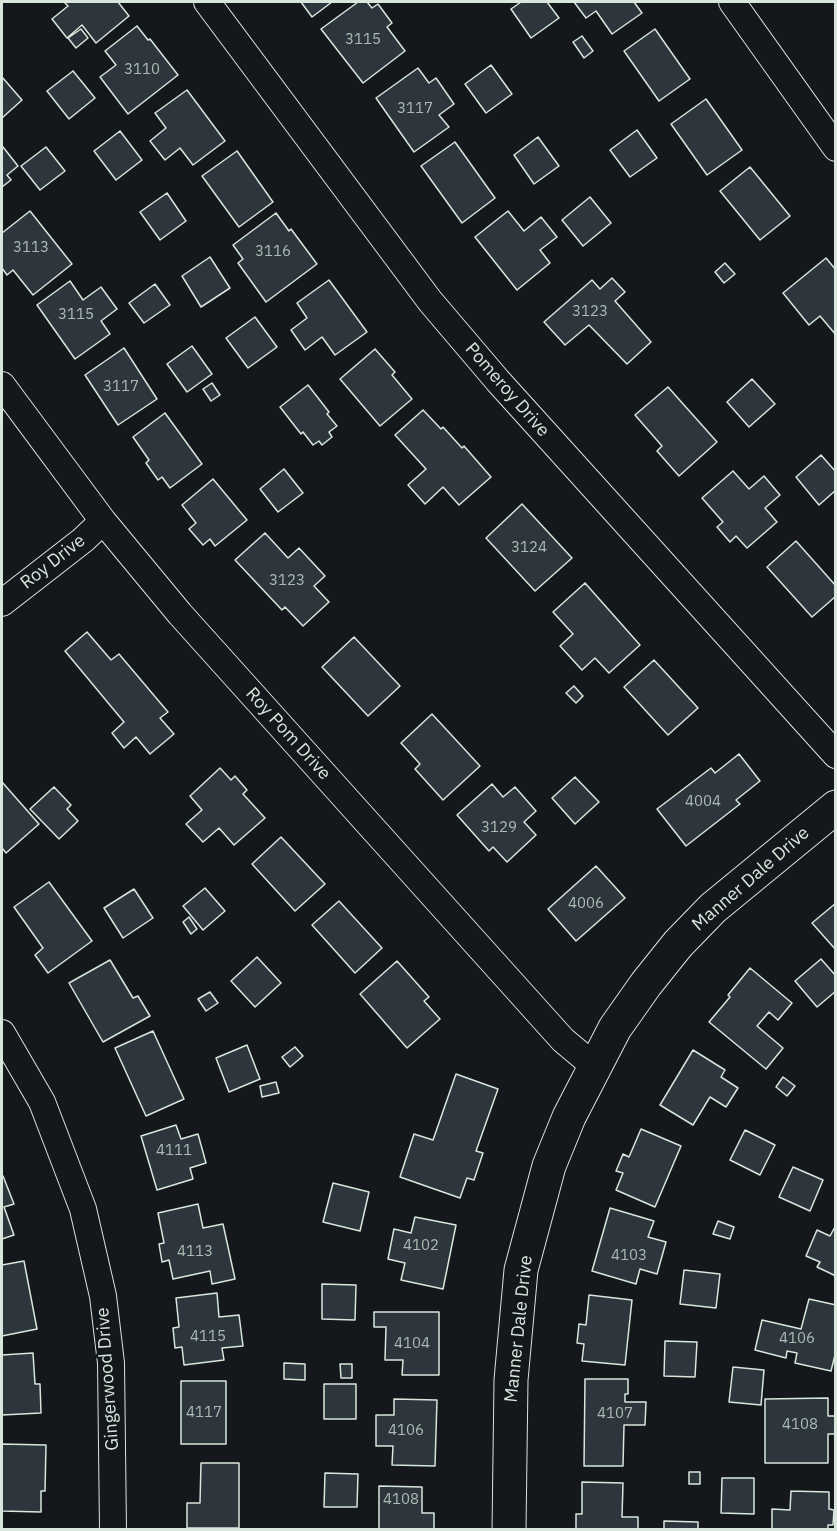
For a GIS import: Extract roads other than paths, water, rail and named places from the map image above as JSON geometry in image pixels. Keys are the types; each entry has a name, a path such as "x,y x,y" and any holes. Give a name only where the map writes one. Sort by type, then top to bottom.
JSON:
{"street":[{"name":"Pomeroy Drive","path":"207,2 430,302 498,381 836,755"},
{"path":"732,2 836,148"},
{"name":"Roy Pom Drive","path":"2,385 103,521 180,614 563,1040 594,1066"},
{"name":"Roy Drive","path":"2,603 83,540 103,521"},
{"name":"Manner Dale Drive","path":"509,1530 511,1380 521,1270 549,1166 569,1117 615,1028 678,944 713,908 836,807"},
{"name":"Gingerwood Drive","path":"2,1033 42,1102 83,1209 103,1296 111,1363 113,1530"}]}
